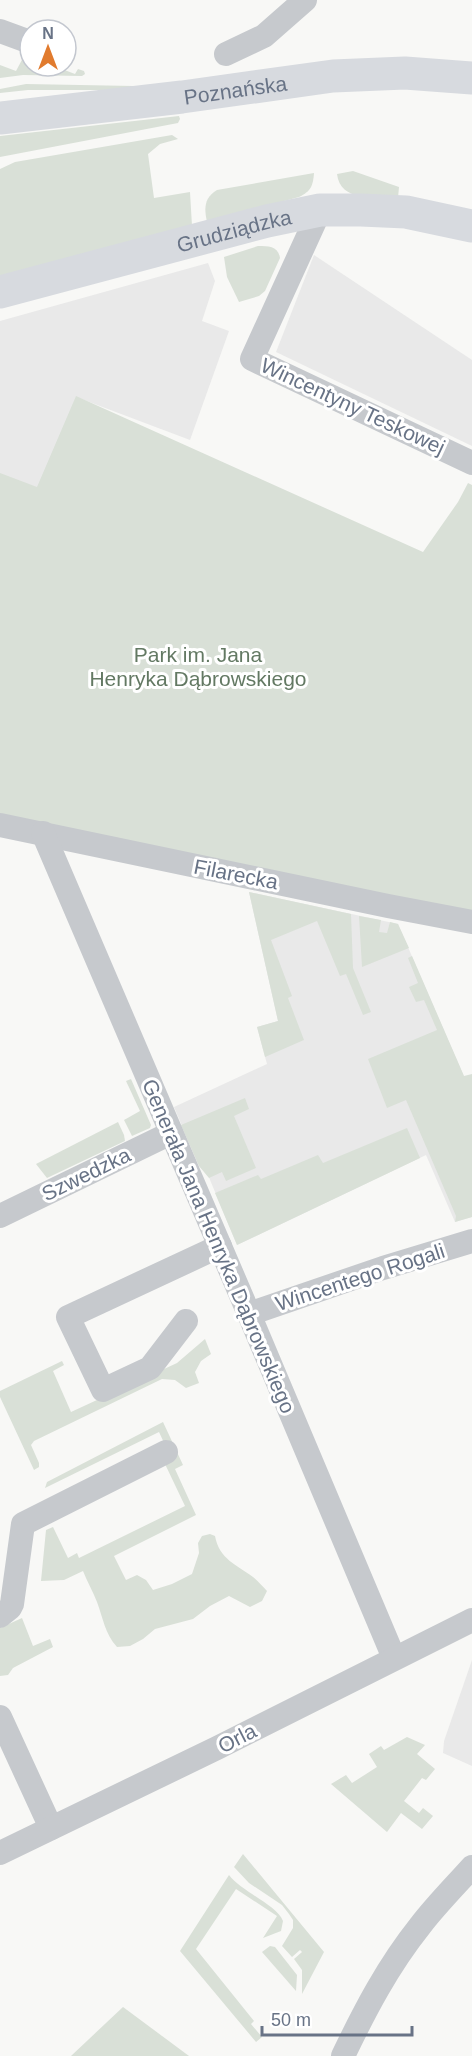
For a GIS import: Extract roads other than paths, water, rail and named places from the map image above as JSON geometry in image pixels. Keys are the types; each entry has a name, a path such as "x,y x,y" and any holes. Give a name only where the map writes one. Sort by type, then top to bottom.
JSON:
{"main road":[{"name":"Poznańska","path":"0,118 182,97 333,76 405,73 472,78"},
{"name":"Grudziądzka","path":"0,292 246,226 320,210 406,212 472,226"}],"street":[{"path":"226,54 264,36 305,0"},
{"path":"0,31 18,38"},
{"name":"Wincentyny Teskowej","path":"320,210 252,359 472,463"},
{"name":"Filarecka","path":"0,825 472,922"},
{"name":"Generała Jana Henryka Dąbrowskiego","path":"43,833 394,1659"},
{"name":"Szwedzka","path":"0,1216 171,1133"},
{"name":"Wincentego Rogali","path":"249,1314 472,1241"},
{"path":"186,1320 150,1368 103,1390 68,1317 220,1246"},
{"path":"0,1616 12,1604 23,1524 166,1452"},
{"name":"Orla","path":"0,1852 217,1748 472,1620"},
{"path":"0,1717 51,1828"},
{"path":"343,2056 376,1990 398,1957 420,1925 472,1867"}],"park label":[{"name":"Park im. Jana Henryka Dąbrowskiego","path":"198,666"}]}
